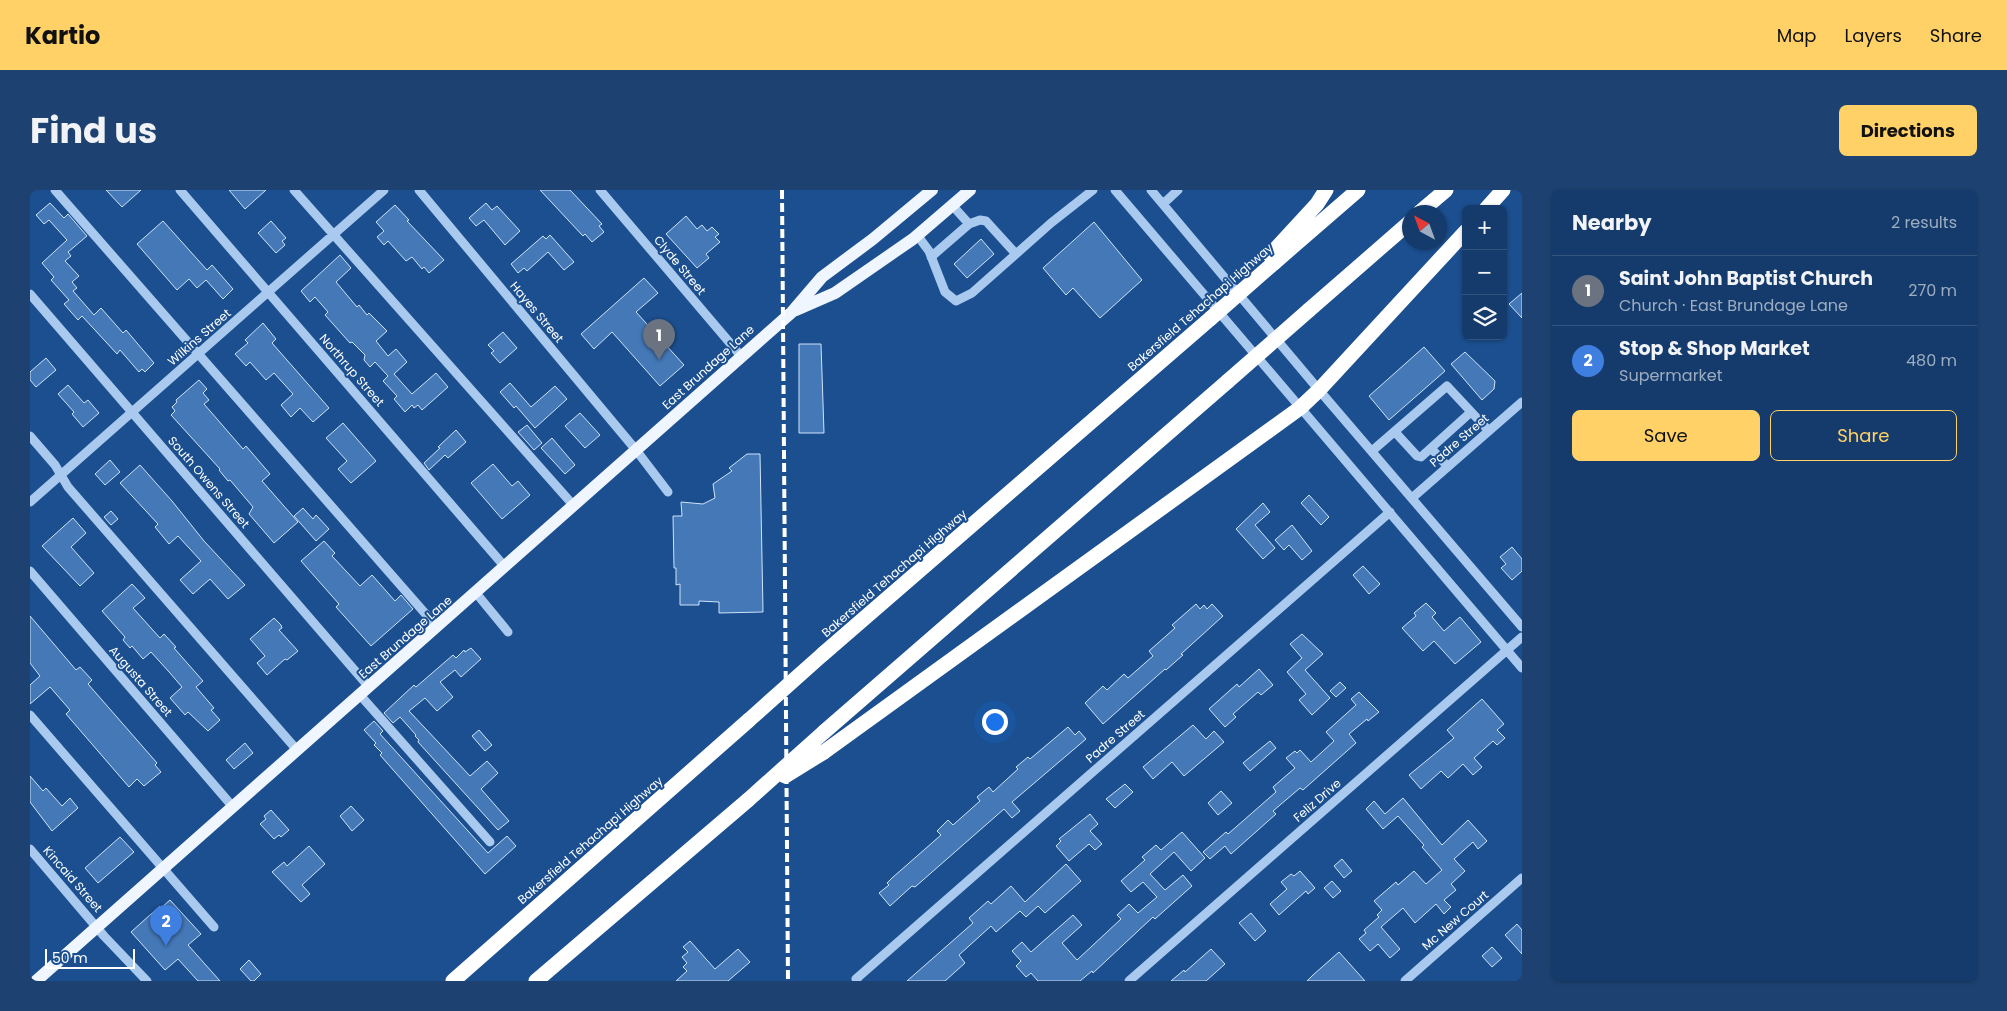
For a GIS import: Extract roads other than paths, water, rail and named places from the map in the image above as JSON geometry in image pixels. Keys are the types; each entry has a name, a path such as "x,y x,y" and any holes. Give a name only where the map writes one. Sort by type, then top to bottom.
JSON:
{"highway":[{"path":"1272,259 1317,204 1326,190"},
{"name":"Bakersfield Tehachapi Highway","path":"453,981 823,654 1212,318 1272,259 1358,190"},
{"path":"1428,205 1446,190"},
{"path":"1490,205 1504,190"},
{"path":"536,981 748,800 1402,229"},
{"path":"748,800 824,752 1300,408 1319,390 1462,235"}],"main road":[{"name":"East Brundage Lane","path":"36,981 792,312 822,277 873,239 932,190"},
{"name":"East Brundage Lane","path":"792,312 835,293 917,235 970,190"}],"street":[{"path":"56,190 437,627"},
{"name":"Northrup Street","path":"180,190 506,566"},
{"path":"294,190 574,506"},
{"name":"Wilkins Street","path":"30,502 384,190"},
{"name":"Hayes Street","path":"419,190 636,450 668,492"},
{"name":"Clyde Street","path":"600,190 741,356"},
{"path":"917,235 931,257 944,292 956,301 972,293 1093,190"},
{"path":"1115,190 1522,668"},
{"path":"1151,190 1522,627"},
{"path":"1163,204 1178,190"},
{"path":"952,205 969,224"},
{"path":"931,257 969,224 980,220 986,221 1016,254"},
{"name":"South Owens Street","path":"30,294 132,412 490,842"},
{"path":"1372,451 1447,386 1489,431"},
{"name":"Padre Street","path":"1412,498 1522,402"},
{"path":"1395,432 1417,456 1421,457 1471,412"},
{"path":"30,436 55,465 74,494 297,750"},
{"path":"1431,448 1448,467"},
{"name":"Padre Street","path":"857,980 1390,512"},
{"name":"Augusta Street","path":"30,571 234,807"},
{"path":"476,593 508,632"},
{"name":"Feliz Drive","path":"1129,981 1522,637"},
{"path":"30,715 214,927"},
{"name":"Kincaid Street","path":"30,849 98,926 115,949 146,981"},
{"name":"Mc New Court","path":"1405,981 1522,878"}],"railway":[{"path":"782,190 788,981"}],"place":[{"name":"Saint John Baptist Church","path":"659,360"},
{"name":"Stop & Shop Market","path":"166,946"}]}
